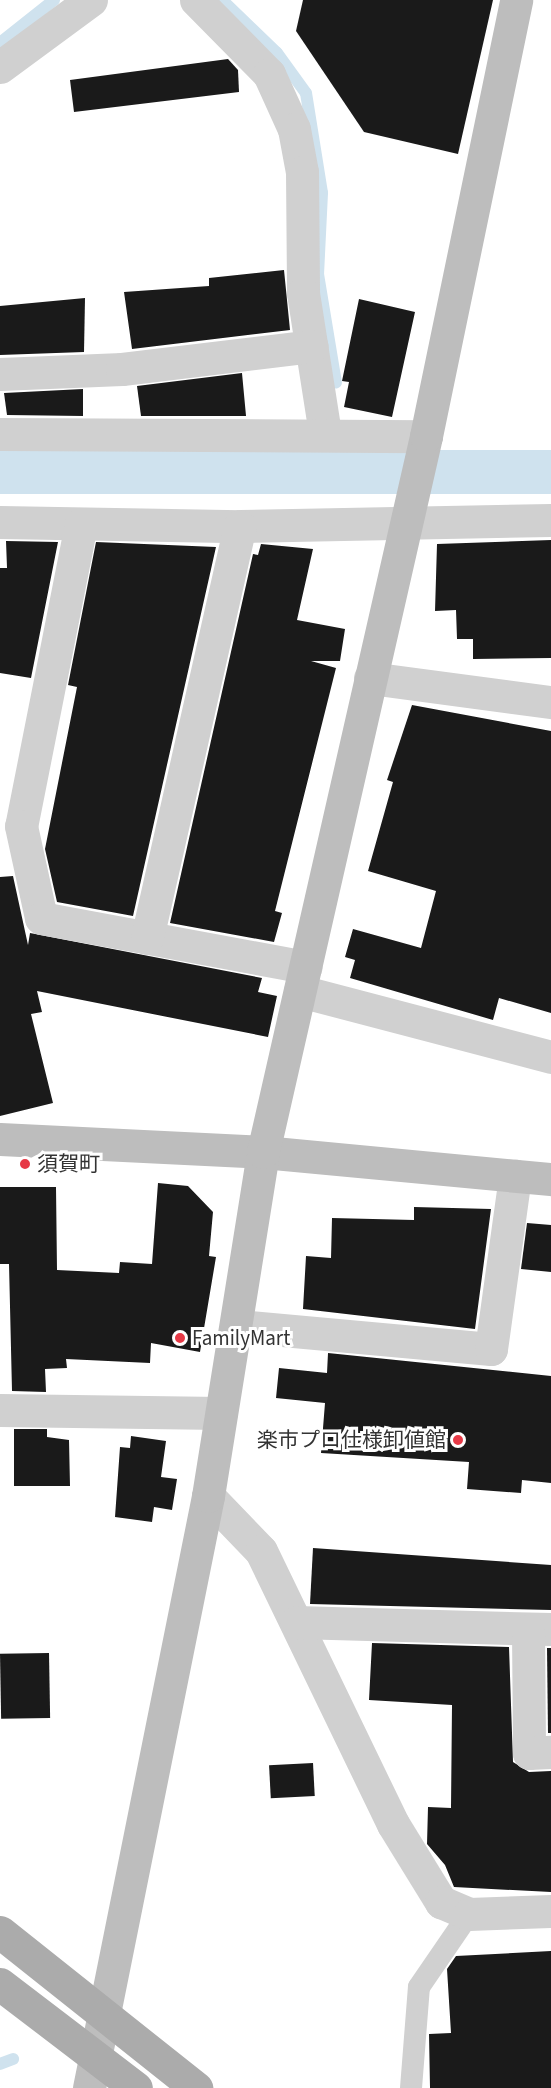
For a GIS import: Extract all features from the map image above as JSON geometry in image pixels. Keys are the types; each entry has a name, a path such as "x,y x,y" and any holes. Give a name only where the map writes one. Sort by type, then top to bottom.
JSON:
{"main road":[{"path":"0,1932 196,2088"},
{"path":"0,1984 92,2073 136,2088"}],"street":[{"path":"0,67 91,0"},
{"path":"196,0 269,74 294,129 302,172 303,293 324,433"},
{"path":"92,2073 107,2016 208,1496 238,1326 263,1152 426,436 516,0"},
{"path":"0,374 122,369 312,346"},
{"path":"0,434 324,433 426,436"},
{"path":"0,522 240,526 407,519 551,520"},
{"path":"81,524 21,826 41,918 147,938 302,979 551,1057"},
{"path":"147,938 240,526"},
{"path":"370,678 551,702"},
{"path":"0,1139 263,1152 551,1179"},
{"path":"238,1326 490,1349 515,1176"},
{"path":"0,1410 221,1413"},
{"path":"208,1496 261,1551 393,1824 441,1902 469,1914 551,1911"},
{"path":"296,1622 539,1630 528,1754 551,1752"}],"lane":[{"path":"411,2088 419,1987 469,1914"}],"water":[{"path":"0,450 551,450 551,494 0,494"}],"building":[{"path":"303,0 493,0 458,154 364,132 296,31"},
{"path":"228,59 238,70 239,92 74,112 70,80"},
{"path":"284,270 290,330 132,349 124,292 209,286 209,278"},
{"path":"85,298 84,352 0,355 0,306"},
{"path":"359,299 415,312 392,417 344,407 349,382 342,381"},
{"path":"242,373 246,416 141,416 137,386"},
{"path":"83,389 83,416 7,415 4,393"},
{"path":"551,540 551,658 473,659 473,639 457,639 456,610 435,611 437,544"},
{"path":"6,541 58,542 31,678 0,673 0,568 7,568"},
{"path":"96,542 216,547 133,916 57,902 45,849 77,687 68,685"},
{"path":"261,544 313,549 297,620 345,629 340,661 311,661 336,668 275,911 282,913 274,942 170,923 253,554 258,555"},
{"path":"412,705 551,731 551,1013 499,998 493,1020 350,978 355,960 345,957 353,929 421,948 436,891 368,871 393,782 387,780"},
{"path":"13,876 28,945 30,933 262,978 258,992 277,996 268,1037 37,991 42,1012 31,1014 53,1103 0,1116 0,877"},
{"path":"158,1183 188,1186 213,1212 209,1256 216,1257 200,1352 151,1343 150,1363 66,1359 67,1368 45,1369 46,1392 12,1391 9,1264 0,1264 0,1187 56,1187 57,1270 119,1273 120,1262 152,1264"},
{"path":"414,1207 491,1209 475,1329 303,1309 306,1256 331,1258 332,1218 414,1220"},
{"path":"527,1223 551,1225 551,1272 521,1269"},
{"path":"328,1353 551,1376 551,1483 522,1480 521,1493 467,1489 469,1462 321,1453 325,1403 276,1398 279,1368 327,1373"},
{"path":"14,1429 47,1429 47,1437 69,1440 70,1486 14,1486"},
{"path":"131,1436 166,1441 161,1477 177,1479 172,1510 154,1507 152,1522 115,1517 120,1447 130,1448"},
{"path":"313,1548 551,1565 551,1610 310,1604"},
{"path":"372,1643 509,1647 513,1762 529,1772 551,1771 551,1892 454,1887 445,1865 427,1844 428,1807 451,1808 452,1705 369,1700"},
{"path":"547,1648 551,1648 551,1733 548,1733"},
{"path":"49,1653 50,1718 1,1719 0,1654"},
{"path":"313,1763 315,1796 271,1798 269,1765"},
{"path":"551,1951 551,2088 430,2088 429,2034 451,2033 447,1969 456,1956"}],"waterway":[{"path":"0,43 54,0"},
{"path":"222,0 277,53 306,93 322,193 318,274 336,383"},
{"path":"0,2064 13,2059"}],"place":[{"name":"須賀町","path":"25,1164"},
{"name":"FamilyMart","path":"180,1338"},
{"name":"楽市プロ仕様卸値館","path":"458,1440"}]}
